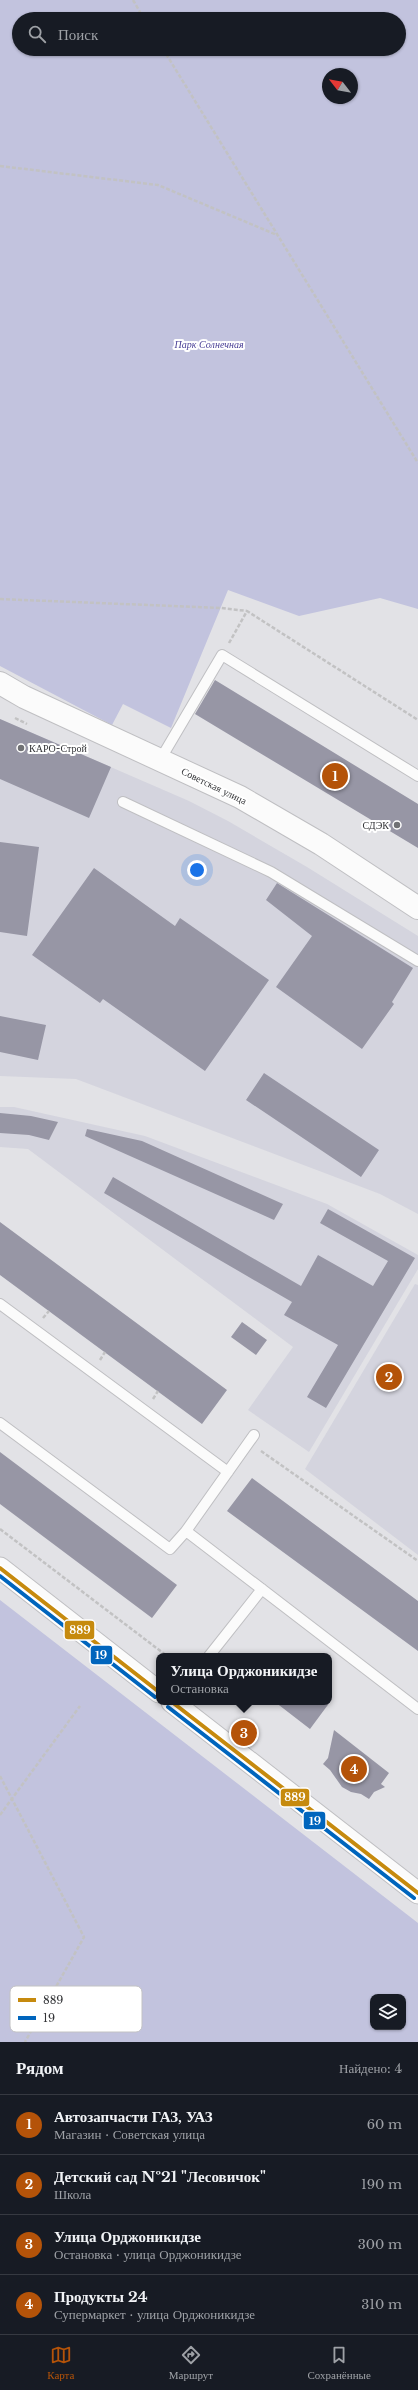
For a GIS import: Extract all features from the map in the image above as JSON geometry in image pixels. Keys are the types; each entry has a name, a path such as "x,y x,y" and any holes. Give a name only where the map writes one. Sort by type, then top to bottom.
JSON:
{"main road":[{"name":"Советская улица","path":"0,683 24,697 240,797 320,844 418,908"}],"street":[{"path":"0,1568 156,1690"},
{"path":"177,1705 418,1893"}],"lane":[{"path":"160,760 222,655 418,776"},
{"path":"123,802 271,872 418,961"},
{"path":"0,1304 228,1472"},
{"path":"0,1423 170,1549 186,1531 252,1439"},
{"path":"186,1531 418,1709"},
{"path":"211,1653 262,1589"}],"path":[{"path":"132,0 140,12"},
{"path":"167,56 418,463"},
{"path":"0,166 158,186 278,235"},
{"path":"0,599 221,608 247,611 418,720"},
{"path":"222,655 247,611"},
{"path":"252,1439 418,1561"},
{"path":"0,1529 164,1653"},
{"path":"0,1815 80,1706"},
{"path":"0,1776 84,1937 56,1986"},
{"path":"25,2042 31,2032"}],"shaded area":[{"path":"0,719 189,801 228,821 307,867 418,936 418,1214 380,1194 76,1079 0,1076"},
{"path":"0,1107 14,1107 145,1136 327,1204 418,1255 418,1269 309,1452 248,1410 293,1347 28,1149 0,1147"},
{"path":"415,1284 418,1285 418,1555 305,1469"}],"green space":[{"name":"Парк Солнечная","path":"0,0 418,0 418,609 380,598 299,616 228,590 171,728 123,704 112,725 0,666"},
{"path":"0,1600 418,1923 418,2042 0,2042"}],"building":[{"path":"215,680 418,804 418,848 195,714"},
{"path":"0,719 111,767 89,818 0,779"},
{"path":"0,842 39,847 27,936 0,932"},
{"path":"94,868 175,926 180,918 269,980 205,1071 103,999 100,1003 32,955"},
{"path":"277,883 413,968 392,1002 394,1004 362,1049 276,987 312,936 266,900"},
{"path":"0,1016 46,1025 38,1060 0,1052"},
{"path":"264,1073 379,1150 361,1177 246,1100"},
{"path":"0,1113 31,1116 58,1122 49,1140 29,1135 0,1133"},
{"path":"87,1129 142,1141 283,1204 274,1220 85,1136"},
{"path":"113,1177 301,1286 318,1255 373,1286 388,1261 320,1223 328,1209 415,1258 326,1408 307,1397 338,1345 284,1315 292,1302 104,1193"},
{"path":"0,1222 227,1390 202,1424 0,1275"},
{"path":"242,1322 267,1340 256,1355 231,1337"},
{"path":"0,1452 177,1585 152,1618 0,1504"},
{"path":"252,1478 418,1601 418,1651 227,1511"},
{"path":"279,1705 328,1705 310,1729"},
{"path":"334,1730 389,1773 381,1784 385,1787 374,1792 369,1799 361,1794 351,1792 342,1787 330,1770 323,1764 328,1758"}],"transit line":[{"name":"889","path":"0,1568 156,1690"},
{"name":"19","path":"0,1576 155,1697"},
{"name":"889","path":"176,1705 418,1893"},
{"name":"19","path":"168,1707 414,1898"}],"place":[{"name":"КАРО-Строй","path":"21,748"},
{"name":"Автозапчасти ГАЗ, УАЗ","path":"335,776"},
{"name":"СДЭК","path":"397,825"},
{"name":"Детский сад №21 \"Лесовичок\"","path":"389,1377"},
{"name":"Улица Орджоникидзе","path":"244,1733"},
{"name":"Продукты 24","path":"354,1769"}]}
